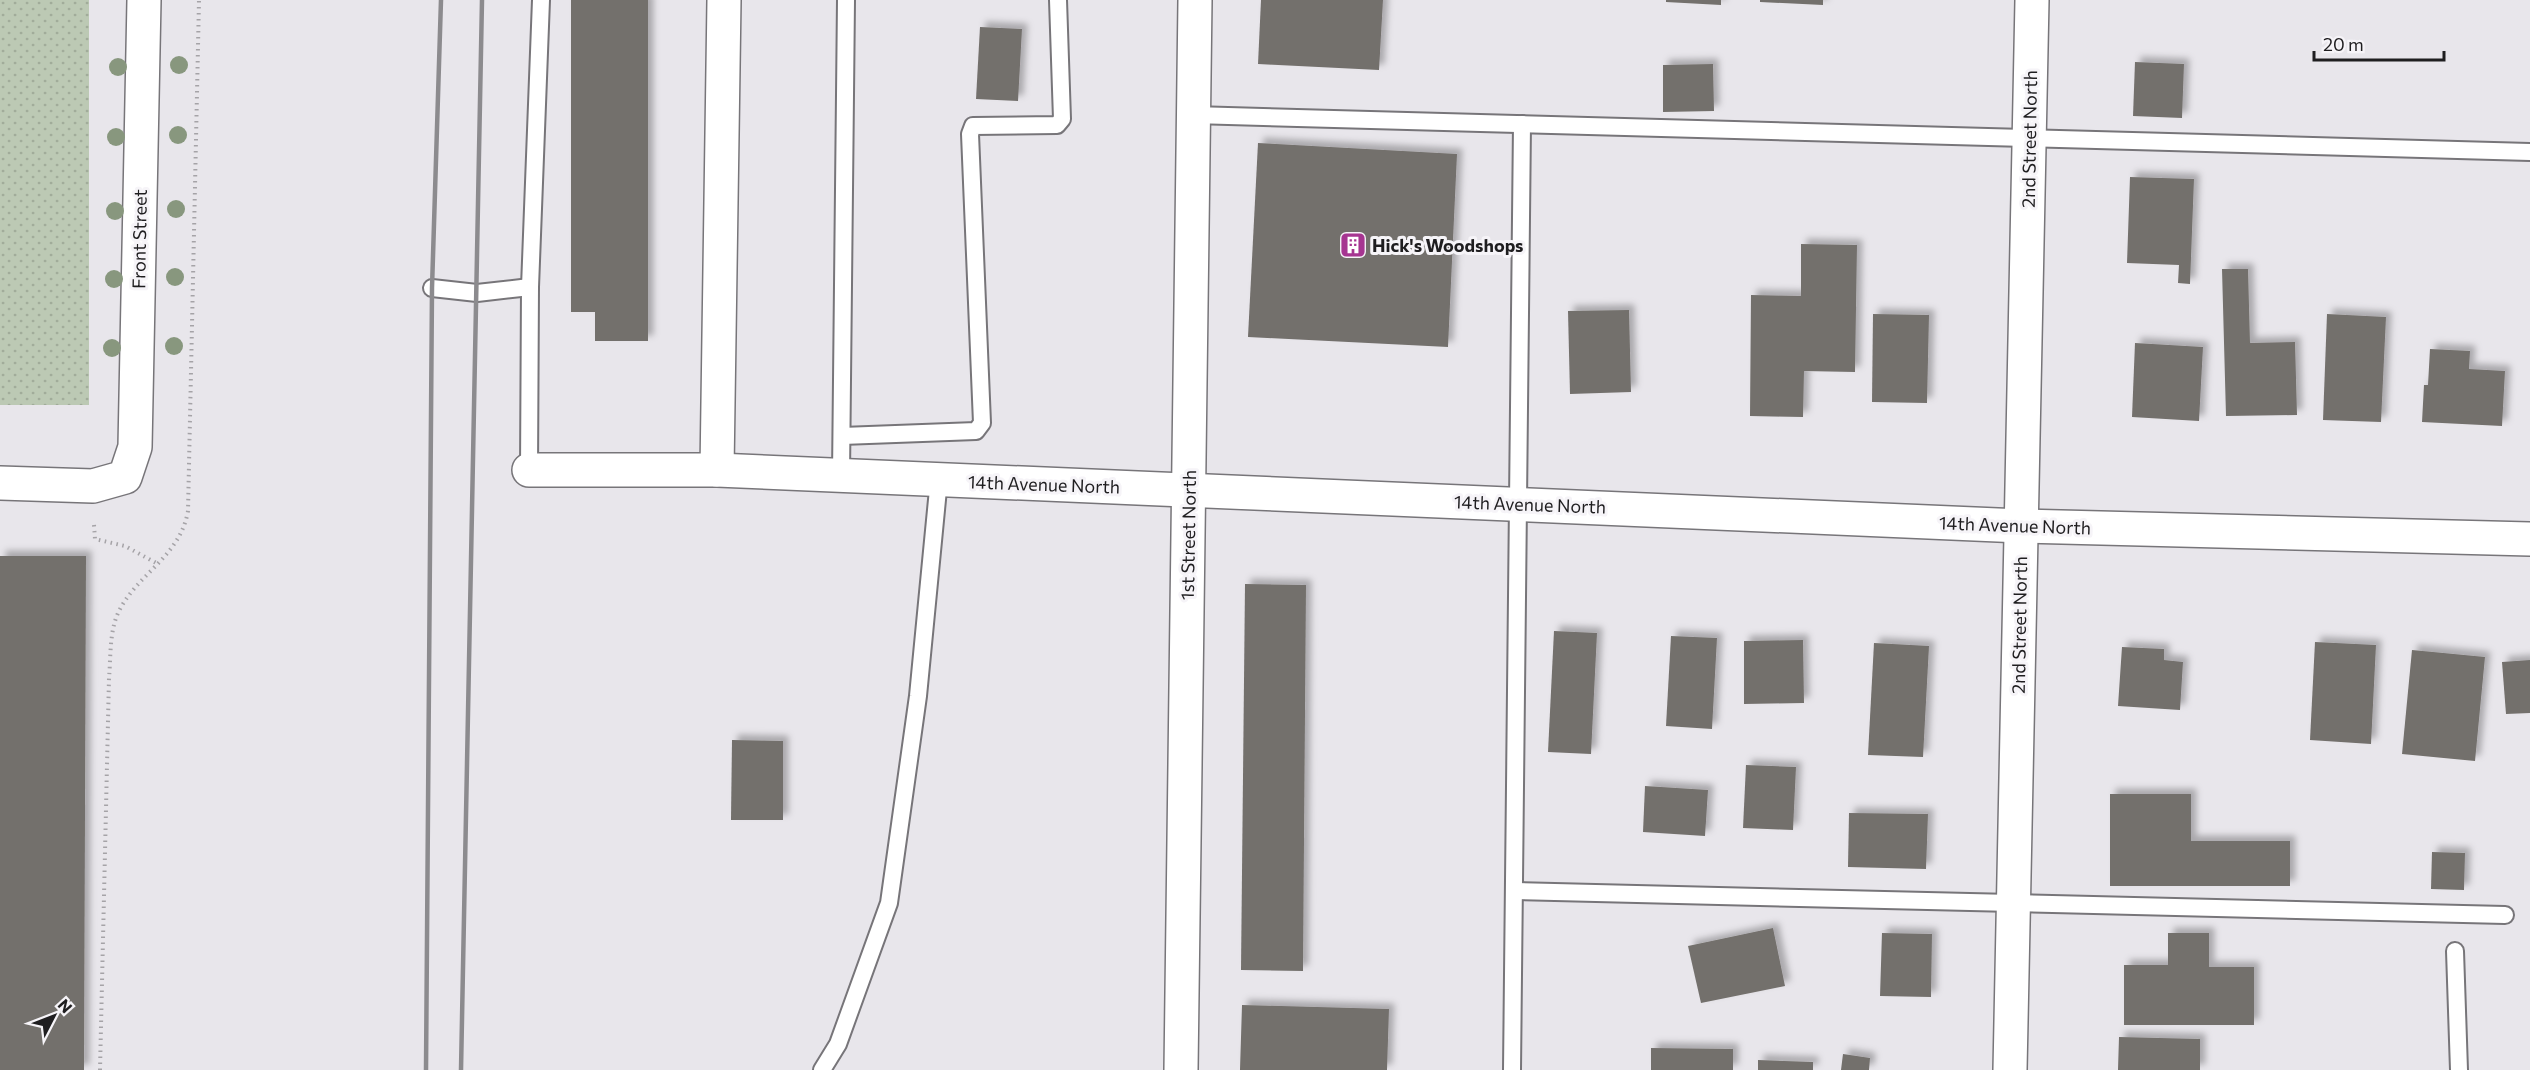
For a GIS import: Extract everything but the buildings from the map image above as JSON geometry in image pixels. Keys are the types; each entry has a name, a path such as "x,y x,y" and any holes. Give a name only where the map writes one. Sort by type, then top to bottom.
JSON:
{"street":[{"name":"Front Street","path":"93,486 125,477 135,447 144,0"},
{"path":"717,470 724,0"},
{"name":"1st Street North","path":"1181,1070 1195,0"},
{"name":"2nd Street North","path":"2010,1070 2032,0"},
{"name":"14th Avenue North","path":"529,470 717,470 2021,526 2530,539"},
{"path":"0,483 93,486"}],"lane":[{"path":"529,470 530,287 541,0"},
{"path":"841,475 846,0"},
{"path":"842,436 976,431 982,423 970,134 973,126 1057,125 1062,119 1058,0"},
{"path":"1193,115 2530,152"},
{"path":"1512,1070 1520,504 1522,124"},
{"path":"432,288 477,293 530,287"},
{"path":"822,1070 838,1044 889,903 918,696 939,479"},
{"path":"1514,891 2013,905 2505,915"},
{"path":"2455,951 2459,1070"}],"path":[{"path":"100,1070 109,678 113,625 128,596 178,541 185,528 188,511 199,0"},
{"path":"93,486 95,539 125,546 158,564"}],"green space":[{"path":"0,0 89,0 89,405 0,405"}],"railway":[{"path":"426,1070 432,288 441,0"},
{"path":"461,1070 482,0"}],"place":[{"name":"Hick's Woodshops","path":"1353,245"}]}
